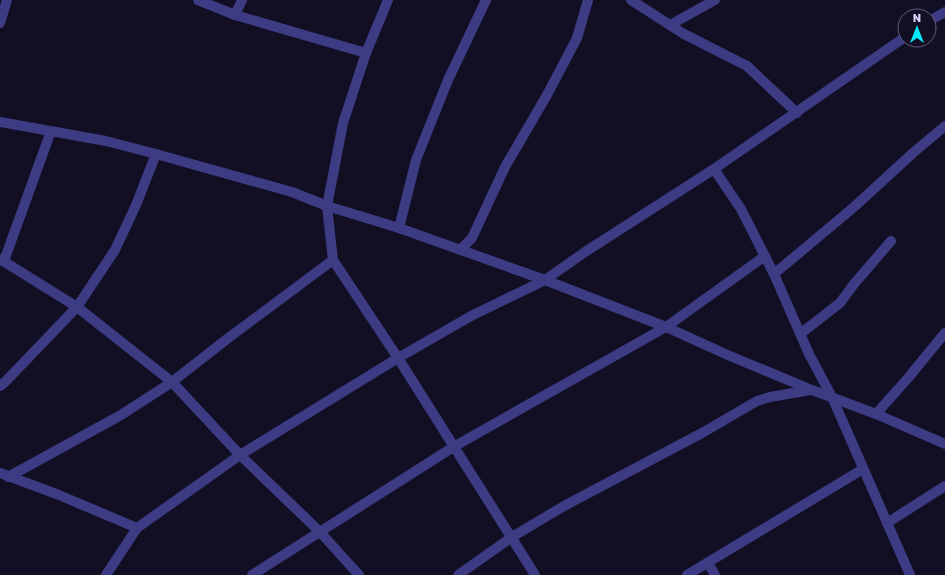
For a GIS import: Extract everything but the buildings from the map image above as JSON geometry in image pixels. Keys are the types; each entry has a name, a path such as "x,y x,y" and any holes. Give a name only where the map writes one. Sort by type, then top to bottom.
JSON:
{"street":[{"path":"198,0 235,15 366,53"},
{"path":"235,15 242,0"},
{"path":"388,0 366,53 343,123 327,206 333,260 455,446 535,575"},
{"path":"399,228 416,160 448,80 486,0"},
{"path":"460,250 472,238 505,167 547,96 577,38 588,0"},
{"path":"631,0 684,34 747,66 797,113"},
{"path":"670,25 715,0"},
{"path":"0,23 4,2"},
{"path":"106,575 137,528 240,456 398,358 471,316 545,280 585,252 714,169 897,43"},
{"path":"0,122 106,141 156,154 292,192 327,206 399,228 545,280 666,327 730,356 812,390 876,414 945,444"},
{"path":"774,274 854,207 945,126"},
{"path":"51,131 2,260 77,307 172,382 240,456 320,532 359,575"},
{"path":"2,382 77,307 115,250 136,205 156,154"},
{"path":"714,169 740,209 774,274 800,334 832,397 910,575"},
{"path":"800,334 840,303 854,284 891,241"},
{"path":"252,575 455,446 666,327 765,256"},
{"path":"4,475 121,415 172,382 333,260"},
{"path":"876,414 945,333"},
{"path":"458,575 512,537 564,506 702,433 757,401 784,394 812,390"},
{"path":"688,575 863,469"},
{"path":"4,475 59,495 137,528"},
{"path":"887,523 945,486"},
{"path":"708,563 715,575"}]}
